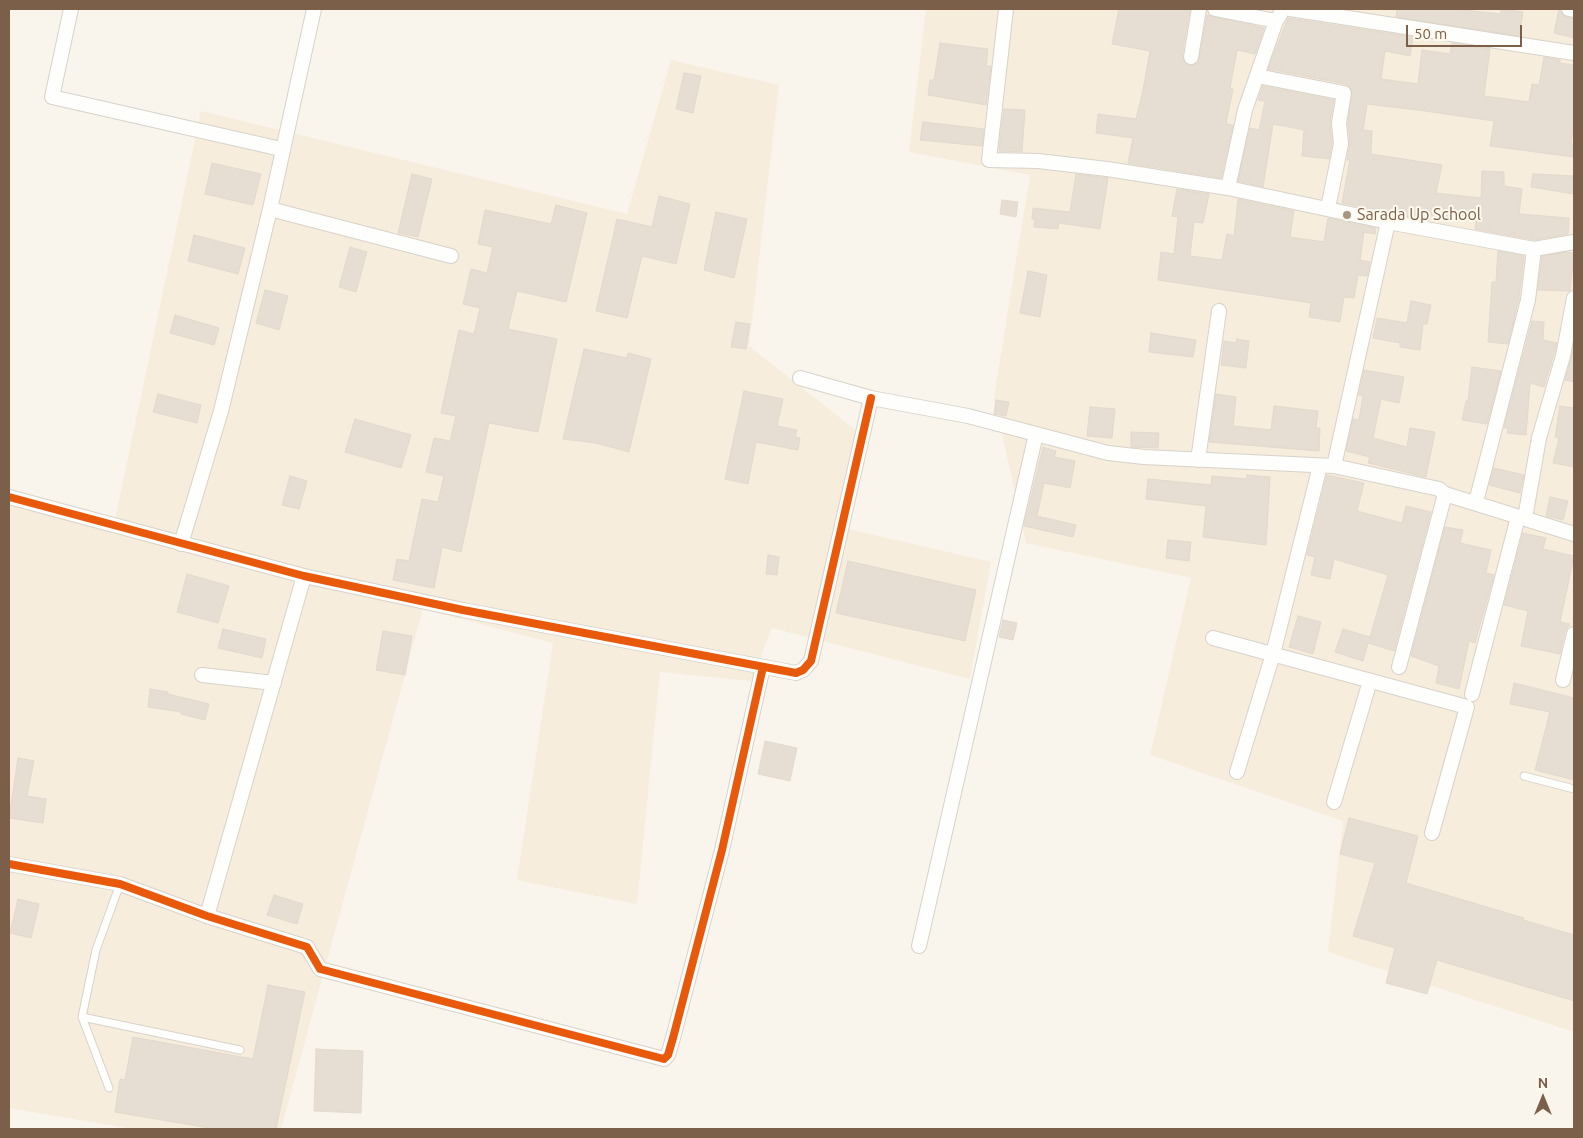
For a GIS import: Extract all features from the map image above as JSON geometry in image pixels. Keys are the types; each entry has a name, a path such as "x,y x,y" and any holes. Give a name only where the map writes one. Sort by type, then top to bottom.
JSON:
{"street":[{"path":"71,9 52,97 281,149"},
{"path":"181,544 221,410 270,209 281,149 314,9"},
{"path":"1006,9 989,160 1038,161 1228,188 1388,222 1534,249 1574,242"},
{"path":"1191,57 1199,9"},
{"path":"1215,9 1279,15 1245,110 1228,188"},
{"path":"1290,9 1574,52"},
{"path":"1569,9 1574,10"},
{"path":"1257,76 1344,93 1339,123 1341,144 1328,208"},
{"path":"270,209 451,256"},
{"path":"1334,466 1388,222"},
{"path":"1476,502 1528,300 1534,249"},
{"path":"1472,694 1521,517 1539,438 1563,356 1574,298"},
{"path":"1198,460 1219,311"},
{"path":"800,378 871,398 968,416 1108,453 1198,460 1334,466 1439,489 1445,494 1476,502 1574,534"},
{"path":"9,497 304,576 463,610 796,673 803,670 811,661 871,398"},
{"path":"919,946 1036,434"},
{"path":"1237,772 1273,654 1320,466"},
{"path":"1399,666 1445,494"},
{"path":"207,916 304,576"},
{"path":"1563,680 1574,634"},
{"path":"1213,638 1467,707 1432,833"},
{"path":"9,864 120,884 207,916 307,947 320,969 661,1059 666,1058 722,850 763,667"},
{"path":"202,675 274,683"},
{"path":"1334,802 1370,680"}],"lane":[{"path":"1524,776 1574,789"},
{"path":"109,1088 82,1017 96,950 120,884"},
{"path":"82,1017 240,1050"}],"shaded area":[{"path":"926,9 1574,9 1574,1032 1328,952 1343,821 1150,755 1191,578 1026,543 994,397 1030,175 909,152"},
{"path":"671,60 779,85 749,346 859,433 844,528 991,562 970,679 772,628 751,681 660,672 637,904 517,880 553,643 423,609 281,1129 132,1129 9,1108 9,497 113,529 201,111 627,214"}],"building":[{"path":"1119,9 1190,9 1182,56 1185,63 1190,66 1197,63 1199,59 1207,15 1264,28 1255,54 1237,50 1230,88 1233,89 1226,124 1233,125 1221,178 1128,163 1133,138 1096,133 1098,114 1136,119 1143,90 1150,51 1112,44"},
{"path":"1397,9 1454,9 1501,14 1501,9 1523,12 1519,36 1396,17"},
{"path":"1559,9 1564,16 1574,19 1574,38 1554,33"},
{"path":"1288,18 1413,37 1410,56 1385,51 1381,79 1418,84 1422,50 1450,54 1452,43 1490,49 1484,96 1529,102 1532,84 1539,85 1544,57 1560,60 1560,63 1574,65 1574,123 1571,144 1574,144 1574,157 1490,146 1494,121 1425,111 1367,104 1363,130 1372,131 1371,154 1442,165 1436,193 1481,198 1482,171 1504,172 1504,186 1522,189 1519,214 1569,218 1568,234 1534,240 1475,229 1476,221 1430,216 1429,221 1342,203 1350,160 1347,160 1350,143 1348,123 1352,90 1346,84 1268,69"},
{"path":"940,43 988,49 986,66 991,66 986,105 928,95 930,80 934,80"},
{"path":"684,73 701,76 693,113 676,109"},
{"path":"1263,86 1334,100 1330,122 1332,144 1329,159 1302,156 1304,130 1273,124 1263,187 1238,181 1250,128 1259,130 1265,101 1258,100"},
{"path":"1004,109 1025,110 1022,152 999,151"},
{"path":"923,122 984,129 982,146 920,140"},
{"path":"212,163 261,174 253,205 205,194"},
{"path":"412,174 432,179 418,237 398,233"},
{"path":"1076,174 1108,178 1100,229 1059,223 1058,229 1034,227 1035,219 1032,219 1033,208 1070,212"},
{"path":"1533,174 1574,176 1574,194 1531,187"},
{"path":"1177,189 1209,194 1203,223 1194,222 1190,256 1222,260 1227,234 1234,236 1238,199 1294,211 1290,237 1324,242 1328,218 1376,228 1375,234 1364,232 1360,260 1370,262 1367,276 1358,275 1354,298 1344,297 1340,322 1309,317 1311,303 1158,280 1161,252 1174,254 1178,217 1172,216"},
{"path":"659,196 690,204 676,264 642,256 627,318 596,311 617,219 652,227"},
{"path":"1002,200 1018,202 1016,217 1000,214"},
{"path":"556,205 587,213 566,302 517,291 508,329 557,339 538,432 489,423 461,552 442,547 434,588 393,580 397,559 409,561 422,499 438,502 444,476 426,472 434,438 450,441 456,416 441,413 459,330 474,334 480,308 463,304 471,269 487,273 493,247 478,244 485,210 551,224"},
{"path":"716,212 747,219 734,278 704,270"},
{"path":"194,235 245,248 238,274 188,261"},
{"path":"350,247 367,252 356,292 339,287"},
{"path":"1498,251 1524,256 1519,298 1508,344 1488,342 1492,282 1496,282"},
{"path":"1566,252 1574,253 1570,291 1538,290 1542,256"},
{"path":"1028,271 1047,275 1040,317 1020,313"},
{"path":"265,290 288,296 279,330 256,323"},
{"path":"1411,301 1431,305 1427,324 1423,324 1420,350 1400,347 1400,343 1373,338 1377,318 1407,323"},
{"path":"175,315 219,328 214,345 170,333"},
{"path":"1532,321 1544,322 1543,340 1557,343 1544,387 1530,383 1526,435 1507,433 1508,428 1504,428"},
{"path":"736,322 750,324 746,349 731,347"},
{"path":"1151,333 1196,340 1193,357 1149,352"},
{"path":"1237,339 1249,341 1246,368 1221,365 1224,341 1236,343"},
{"path":"1574,347 1574,382 1565,380"},
{"path":"584,349 627,358 628,353 651,359 629,452 596,443 563,439"},
{"path":"1472,367 1501,371 1487,424 1462,420 1466,401 1468,401"},
{"path":"1364,370 1404,377 1399,403 1381,399 1373,438 1407,447 1410,428 1435,432 1426,477 1368,463 1370,457 1346,451 1353,419 1359,420 1363,396 1359,395"},
{"path":"744,391 783,399 777,426 797,430 795,437 800,438 798,450 756,442 748,484 725,479"},
{"path":"158,394 201,405 197,423 153,412"},
{"path":"1216,394 1236,397 1233,426 1271,430 1274,406 1318,411 1316,428 1320,428 1319,451 1209,442"},
{"path":"996,400 1009,402 1006,416 994,414"},
{"path":"1560,406 1574,408 1574,467 1553,463 1559,438 1555,437"},
{"path":"1090,407 1115,409 1112,438 1087,436"},
{"path":"355,419 411,435 401,468 345,452"},
{"path":"1131,432 1159,433 1158,448 1131,447"},
{"path":"1043,447 1056,451 1054,457 1075,461 1070,488 1044,483 1037,516 1076,525 1073,537 1024,526"},
{"path":"1494,468 1524,475 1520,493 1489,485"},
{"path":"1247,475 1270,477 1266,545 1203,537 1206,506 1146,499 1148,479 1211,485 1212,476 1247,479"},
{"path":"1327,475 1364,483 1357,511 1402,523 1406,506 1431,512 1394,651 1368,643 1363,661 1335,652 1343,629 1370,637 1388,575 1334,559 1330,579 1311,575 1315,557 1307,555"},
{"path":"290,476 307,481 299,509 282,505"},
{"path":"1550,497 1568,501 1563,520 1546,516"},
{"path":"1445,527 1463,530 1460,543 1491,550 1486,573 1494,575 1475,643 1469,641 1459,689 1436,683 1439,666 1411,656"},
{"path":"1523,533 1546,538 1543,549 1574,556 1560,622 1570,624 1565,632 1560,654 1521,646 1528,611 1504,605"},
{"path":"1168,540 1191,542 1189,561 1166,558"},
{"path":"768,555 779,557 777,575 766,574"},
{"path":"848,561 976,590 965,641 836,613"},
{"path":"187,574 229,586 218,623 177,612"},
{"path":"1298,616 1321,622 1313,654 1289,647"},
{"path":"1003,620 1017,623 1013,640 999,637"},
{"path":"223,629 266,639 262,658 218,648"},
{"path":"383,631 412,636 405,675 376,670"},
{"path":"1514,683 1574,698 1574,780 1535,770 1550,712 1510,704"},
{"path":"150,689 168,692 168,694 209,704 205,720 181,714 181,712 148,707"},
{"path":"765,741 797,748 790,781 758,774"},
{"path":"18,758 34,761 27,796 46,799 43,823 9,818"},
{"path":"1349,818 1418,836 1406,883 1574,935 1574,1001 1437,960 1427,994 1386,983 1395,948 1353,936 1375,863 1340,854"},
{"path":"274,895 303,904 297,924 267,915"},
{"path":"18,899 39,904 31,938 10,933"},
{"path":"268,985 305,992 276,1129 215,1129 115,1112 120,1079 125,1080 133,1037 253,1059"},
{"path":"316,1049 363,1051 361,1113 314,1111"}],"cycle path":[{"path":"9,497 304,576 463,610 796,673 803,670 811,661 871,398"},
{"path":"9,864 120,884 207,916 307,947 320,969 664,1059 668,1055 673,1038 722,850 763,667"}],"place":[{"name":"Sarada Up School","path":"1347,215"}]}
